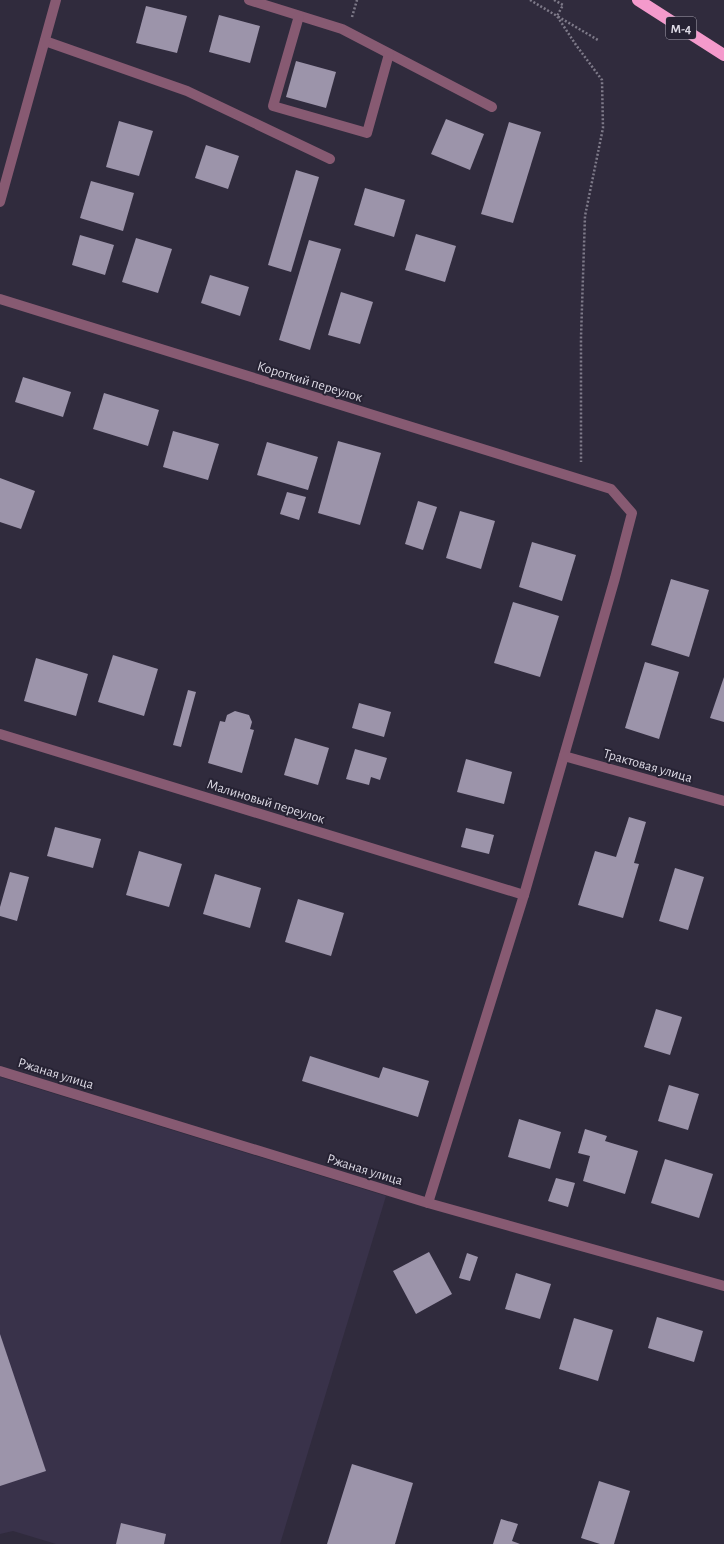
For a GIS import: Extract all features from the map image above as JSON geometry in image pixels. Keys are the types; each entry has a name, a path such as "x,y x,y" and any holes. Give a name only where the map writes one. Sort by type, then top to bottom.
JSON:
{"highway":[{"name":"М-4","path":"638,0 724,55"}],"street":[{"path":"0,202 56,0"},
{"path":"250,0 342,29 492,107"},
{"path":"299,16 273,106 366,133 389,54"},
{"path":"45,41 187,90 330,159"},
{"name":"Короткий переулок","path":"0,300 611,489 632,513 564,756"},
{"name":"Малиновый переулок","path":"0,734 524,895"},
{"path":"428,1203 524,895 564,756"},
{"name":"Трактовая улица","path":"564,756 724,801"},
{"name":"Ржаная улица","path":"0,1070 428,1203 724,1286"}],"path":[{"path":"530,0 598,40"},
{"path":"554,0 563,6 557,16"},
{"path":"557,16 602,80 603,128 585,216 581,337 581,479"}],"shaded area":[{"path":"0,1077 386,1196 280,1544 56,1544 13,1531 0,1534"}],"building":[{"path":"146,6 187,16 177,53 136,43"},
{"path":"219,15 260,26 250,63 209,52"},
{"path":"296,61 336,72 326,108 286,97"},
{"path":"446,119 484,134 470,170 431,154"},
{"path":"119,121 153,131 139,176 106,167"},
{"path":"509,122 541,132 513,223 481,214"},
{"path":"206,145 239,156 228,189 195,178"},
{"path":"296,170 319,177 291,272 268,265"},
{"path":"91,181 134,193 123,231 80,218"},
{"path":"365,188 405,200 394,237 354,225"},
{"path":"416,234 456,246 445,282 405,270"},
{"path":"80,235 114,245 105,275 72,265"},
{"path":"136,238 172,249 158,293 122,282"},
{"path":"309,240 341,249 310,350 279,340"},
{"path":"210,275 249,287 240,316 201,303"},
{"path":"341,292 373,302 360,344 328,335"},
{"path":"23,377 71,392 63,417 15,402"},
{"path":"104,393 159,410 148,446 93,429"},
{"path":"173,431 219,444 208,480 163,467"},
{"path":"338,441 381,453 360,525 318,513"},
{"path":"267,442 318,457 308,490 257,475"},
{"path":"0,478 35,491 21,529 0,522"},
{"path":"287,492 306,497 299,520 280,514"},
{"path":"418,501 437,507 423,550 405,544"},
{"path":"460,511 495,521 481,569 446,558"},
{"path":"532,542 576,555 562,601 519,587"},
{"path":"671,579 709,590 689,657 651,645"},
{"path":"513,602 559,616 540,677 494,663"},
{"path":"113,655 158,669 144,716 98,702"},
{"path":"36,658 88,674 76,716 24,701"},
{"path":"645,662 679,672 659,739 625,728"},
{"path":"724,677 724,722 710,718"},
{"path":"188,690 196,692 181,747 173,745"},
{"path":"359,703 391,712 384,737 352,728"},
{"path":"235,711 249,715 252,722 250,729 254,730 242,773 208,763 220,721 225,722 227,715"},
{"path":"295,738 329,748 318,785 284,775"},
{"path":"355,749 387,758 380,780 371,777 369,785 346,779"},
{"path":"466,759 512,772 504,804 457,792"},
{"path":"629,817 646,822 634,863 639,864 623,918 578,905 595,851 616,857"},
{"path":"55,827 101,839 93,868 47,856"},
{"path":"466,828 494,835 489,854 461,847"},
{"path":"139,851 182,864 169,907 126,895"},
{"path":"675,868 704,877 688,930 659,921"},
{"path":"10,872 29,877 17,921 0,916 0,907"},
{"path":"215,874 261,888 250,928 203,914"},
{"path":"298,899 344,913 331,956 285,942"},
{"path":"656,1009 682,1017 670,1055 644,1047"},
{"path":"310,1056 379,1078 383,1067 429,1081 418,1117 302,1081"},
{"path":"669,1085 699,1094 688,1130 658,1121"},
{"path":"519,1119 561,1132 550,1169 508,1157"},
{"path":"585,1129 607,1136 605,1141 638,1151 625,1194 583,1181 590,1156 578,1153"},
{"path":"665,1159 713,1174 699,1218 651,1203"},
{"path":"556,1178 575,1183 568,1207 548,1201"},
{"path":"429,1252 452,1294 416,1314 393,1271"},
{"path":"467,1253 478,1257 470,1281 459,1278"},
{"path":"516,1273 551,1284 540,1319 505,1309"},
{"path":"657,1317 703,1331 694,1362 648,1348"},
{"path":"574,1318 613,1330 598,1381 559,1369"},
{"path":"0,1334 46,1471 0,1486"},
{"path":"352,1464 413,1483 395,1544 327,1544"},
{"path":"599,1481 630,1491 614,1544 600,1544 581,1538"},
{"path":"501,1519 518,1524 512,1541 520,1544 493,1544"},
{"path":"121,1523 166,1534 164,1544 116,1544"}]}
